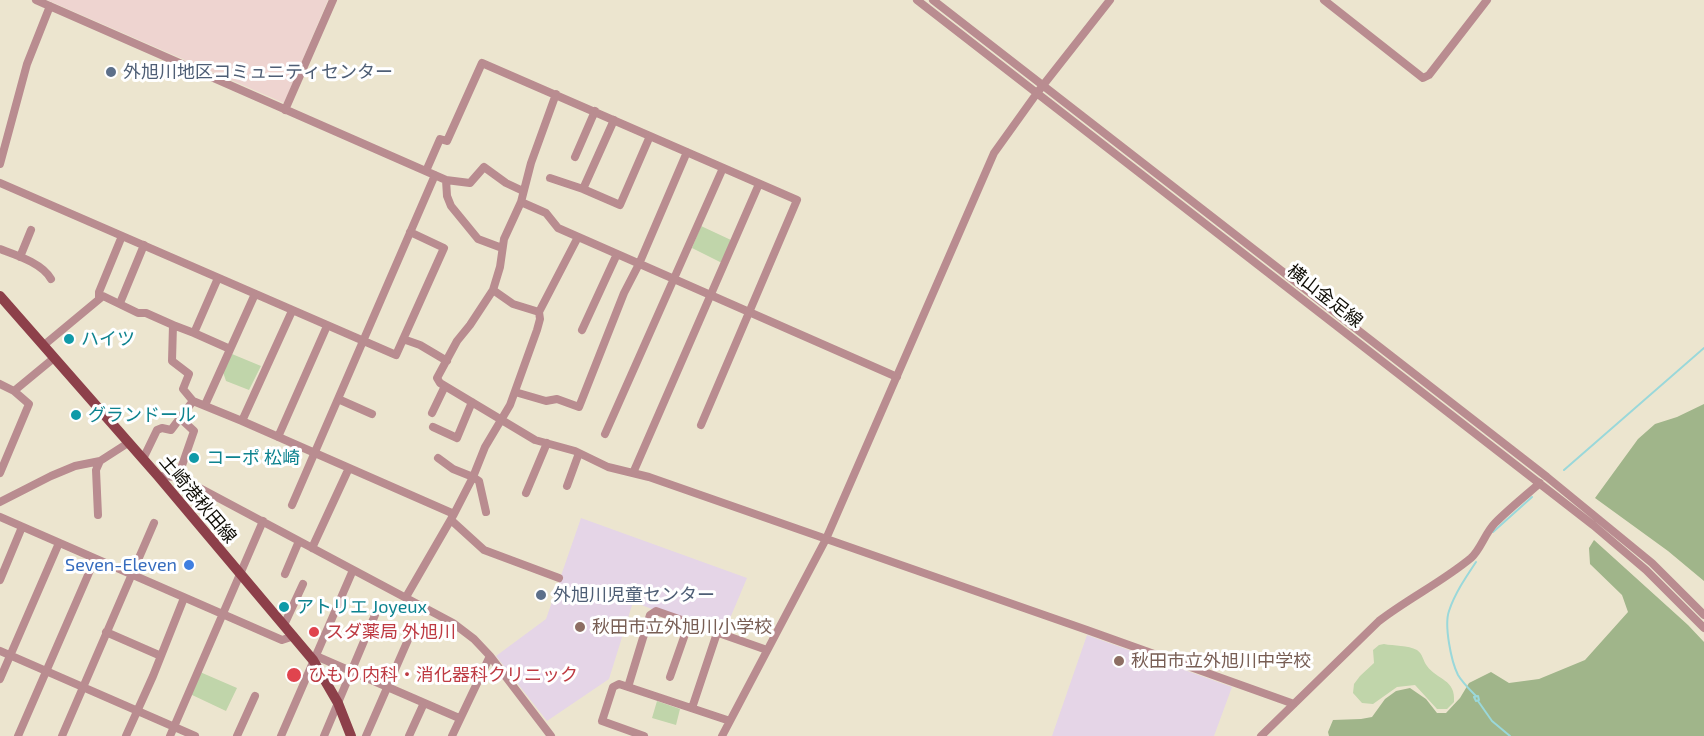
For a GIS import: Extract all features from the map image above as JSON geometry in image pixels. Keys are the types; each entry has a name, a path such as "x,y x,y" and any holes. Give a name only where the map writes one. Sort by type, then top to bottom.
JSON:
{"main road":[{"name":"土崎港秋田線","path":"1,299 44,345 284,625 315,658 338,703 351,736"}],"street":[{"path":"36,0 446,180 470,183 484,167 506,183 523,191"},
{"path":"285,110 333,0"},
{"name":"横山金足線","path":"917,0 1540,483 1646,570 1704,628"},
{"name":"横山金足線","path":"933,0 1573,498 1652,563 1704,615"},
{"path":"722,736 826,540 994,153 1110,0"},
{"path":"1323,0 1423,78 1429,75 1487,0"},
{"path":"0,164 27,64 50,6"},
{"path":"426,171 440,139 447,141 482,63 797,200 701,424"},
{"path":"556,94 521,202 504,239 500,267 493,290 457,341 438,378 440,383 535,440 579,453 608,467 633,473 1294,705"},
{"path":"575,157 595,111"},
{"path":"584,189 614,120"},
{"path":"550,178 584,189 620,205 650,136"},
{"path":"515,392 546,401 557,399 579,407 624,293 639,264 687,152"},
{"path":"605,434 723,168"},
{"path":"292,505 435,175"},
{"path":"446,180 448,200 471,231 478,239 502,248"},
{"path":"0,183 396,355 444,248 410,232"},
{"path":"633,473 759,184"},
{"path":"521,202 546,213 558,228 897,377"},
{"path":"20,257 31,230"},
{"path":"99,298 99,292 122,236"},
{"path":"406,597 452,517 473,477 485,447 515,392 537,330 539,312 579,237"},
{"path":"120,303 144,245"},
{"path":"0,249 47,272 51,279"},
{"path":"582,330 617,254"},
{"path":"194,333 218,278"},
{"path":"493,290 513,304 539,312"},
{"path":"205,405 255,294"},
{"path":"44,345 103,296 138,313 146,313 230,349"},
{"path":"242,421 292,310"},
{"path":"173,325 172,362 189,374 183,389 193,401 349,468 452,517 484,550 559,578"},
{"path":"278,437 327,326"},
{"path":"403,339 420,345 447,361"},
{"path":"14,391 54,358"},
{"path":"0,384 14,391 29,404 0,473"},
{"path":"432,413 445,386"},
{"path":"338,399 372,414"},
{"path":"143,459 157,430 162,428 171,430 193,401"},
{"path":"432,427 457,438 472,402"},
{"path":"178,477 194,431 181,419"},
{"path":"0,502 75,466 100,461 128,443"},
{"path":"526,493 547,443"},
{"path":"567,486 579,453"},
{"path":"438,458 453,469 479,481 486,512"},
{"path":"98,515 96,470 100,461"},
{"path":"312,548 349,468"},
{"path":"158,476 178,477 453,623 474,639 490,656 551,736"},
{"path":"1264,735 1379,621 1434,586 1474,555 1494,524 1540,483"},
{"path":"0,517 282,640 294,636"},
{"path":"170,736 263,521"},
{"path":"62,736 154,523"},
{"path":"0,580 22,527"},
{"path":"285,574 299,541"},
{"path":"0,679 59,543"},
{"path":"18,736 95,559"},
{"path":"281,736 353,570"},
{"path":"284,625 303,584"},
{"path":"126,736 184,598"},
{"path":"628,687 651,615 656,611 767,650"},
{"path":"324,736 375,615"},
{"path":"670,677 689,623"},
{"path":"106,632 161,656"},
{"path":"366,736 411,633"},
{"path":"692,708 717,633"},
{"path":"0,651 195,736"},
{"path":"452,736 490,656"},
{"path":"315,658 351,671 459,718"},
{"path":"644,736 602,721 613,687 619,684 730,721"},
{"path":"237,736 255,696"},
{"path":"409,736 424,703"}],"shaded area":[{"path":"47,0 328,0 284,103"},
{"name":"秋田市立外旭川小学校","path":"581,518 747,578 723,635 633,602 609,679 547,721 496,656 546,619"},
{"name":"秋田市立外旭川中学校","path":"1087,635 1232,687 1214,736 1052,736"}],"green space":[{"path":"701,226 731,240 722,263 692,248"},
{"path":"232,354 261,366 249,390 226,381 223,372"},
{"path":"1704,404 1704,581 1668,551 1595,498 1638,439 1655,424 1677,417"},
{"path":"1594,540 1704,642 1704,736 1329,736 1328,732 1333,720 1372,717 1385,699 1396,691 1410,688 1426,699 1437,713 1446,713 1460,698 1469,683 1491,672 1509,683 1539,679 1585,660 1628,612 1622,595 1590,564 1589,548"},
{"path":"1384,644 1417,650 1431,671 1449,684 1454,694 1454,702 1447,709 1437,709 1415,685 1397,687 1373,704 1362,703 1353,693 1354,684 1374,663 1373,650"},
{"path":"200,672 237,688 226,711 190,694"},
{"path":"657,701 680,709 676,725 652,718"}],"waterway":[{"path":"1564,470 1704,348"},
{"path":"1493,532 1532,497"},
{"path":"1476,562 1454,598 1447,625 1455,669 1476,696"},
{"path":"1478,696 1479,700 1476,701 1474,697 1478,696"},
{"path":"1478,701 1492,721 1510,736"}],"place":[{"name":"外旭川地区コミュニティセンター","path":"111,72"},
{"name":"ハイツ","path":"69,339"},
{"name":"グランドール","path":"76,415"},
{"name":"コーポ 松崎","path":"194,458"},
{"name":"Seven-Eleven","path":"189,565"},
{"name":"外旭川児童センター","path":"541,595"},
{"name":"アトリエ Joyeux","path":"284,607"},
{"name":"秋田市立外旭川小学校","path":"580,627"},
{"name":"スダ薬局 外旭川","path":"314,632"},
{"name":"秋田市立外旭川中学校","path":"1119,661"},
{"name":"ひもり内科・消化器科クリニック","path":"294,675"}]}
